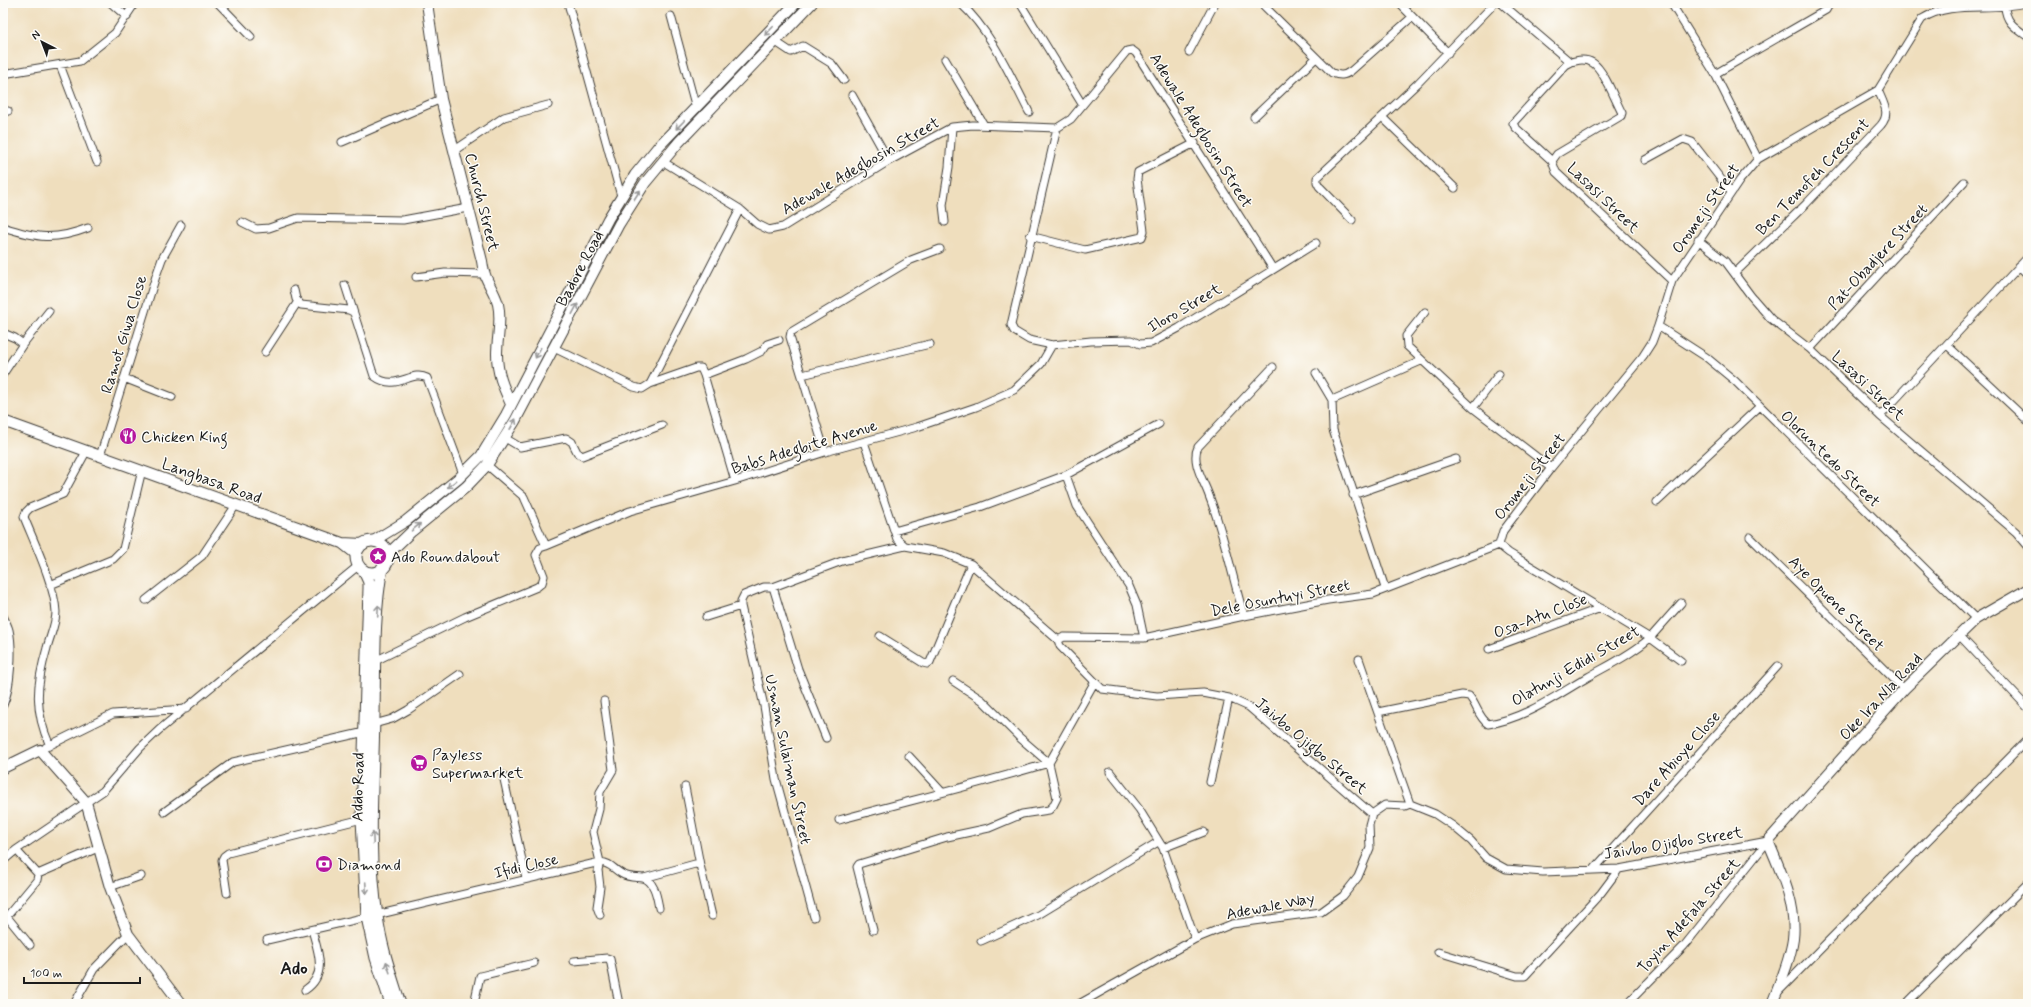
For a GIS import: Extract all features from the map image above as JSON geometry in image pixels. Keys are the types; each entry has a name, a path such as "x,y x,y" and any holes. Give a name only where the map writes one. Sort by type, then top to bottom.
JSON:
{"main road":[{"path":"374,540 384,547 388,554 387,561 382,568 372,573 361,568 356,554 363,544 374,540"},
{"name":"Addo Road","path":"361,568 369,582 362,819 376,958 391,1004"},
{"name":"Addo Road","path":"382,568 379,585 375,661 372,916 400,1004"}],"street":[{"path":"111,3 126,17"},
{"path":"3,74 80,61 115,33 135,3"},
{"path":"218,3 251,37"},
{"name":"Church Street","path":"427,3 441,99 482,261 483,274 498,305 500,327 497,353 498,372 501,384 512,404"},
{"path":"568,3 621,196"},
{"name":"Badore Road","path":"374,540 406,521 463,474 481,456 495,435 512,404 621,196 646,160 796,3"},
{"name":"Badore Road","path":"388,554 412,530 466,487 487,465 505,438 619,224 645,182 662,161 812,3"},
{"path":"960,3 973,15 1005,65 1029,112"},
{"path":"1020,3 1082,104"},
{"path":"1189,52 1215,3"},
{"path":"1261,3 1332,74 1345,75 1412,17"},
{"path":"1399,3 1448,53"},
{"path":"1352,220 1319,186 1317,178 1448,53 1494,3"},
{"path":"1501,3 1570,62 1513,123 1552,161"},
{"path":"1671,3 1715,74 1758,159"},
{"path":"1715,74 1826,10 1830,3"},
{"name":"Oromeji Street","path":"1499,545 1504,531 1551,468 1643,356 1652,342 1672,281 1731,192 1758,159 1878,90 1922,19 1927,15 1946,7 2005,7 2024,3"},
{"path":"2005,7 2006,16 2010,24 2028,37"},
{"path":"671,16 696,108"},
{"path":"776,42 792,52 804,46 832,64 844,80"},
{"name":"Adewale Adegbosin Street","path":"662,161 740,209 757,224 769,230 783,227 889,160 952,127 984,126 1057,128 1071,119 1127,51 1132,50 1136,53 1195,143 1273,269"},
{"path":"1254,117 1316,58"},
{"path":"945,59 984,126"},
{"name":"Lasasi Street","path":"1570,62 1584,60 1593,62 1604,78 1622,112 1621,116 1557,154 1552,161 1556,172 1672,281"},
{"path":"60,65 97,162"},
{"name":"Ben Temofeh Crescent","path":"1735,273 1806,204 1881,125 1886,118 1887,112 1878,90"},
{"path":"852,95 889,160"},
{"path":"342,142 441,99"},
{"path":"455,150 504,117 548,105"},
{"path":"1382,117 1455,188"},
{"path":"945,222 943,205 949,167 952,127"},
{"name":"Iloro Street","path":"1057,128 1030,236 1011,324 1014,331 1029,340 1052,345 1091,341 1125,340 1131,340 1144,345 1151,343 1316,243"},
{"path":"1645,160 1683,138 1687,139 1692,142 1731,192"},
{"path":"1030,236 1085,250 1142,237 1144,231 1137,179 1138,172 1195,143"},
{"name":"Pat-Obadjere Street","path":"1810,349 1964,182"},
{"path":"242,222 256,230 269,228 298,218 403,220 468,208"},
{"path":"650,384 740,209"},
{"name":"Ramot Giwa Close","path":"100,456 160,265 181,225"},
{"path":"3,227 43,238 59,237 88,228"},
{"name":"Lasasi Street","path":"1698,240 1723,258 1751,296 1771,319 1810,349 1880,416 2016,532 2028,546"},
{"path":"825,452 790,337 792,332 911,260 940,249"},
{"path":"1880,416 2028,257"},
{"path":"2019,266 2028,275"},
{"path":"416,277 445,273 483,274"},
{"path":"345,285 374,376 382,382 392,384 419,376 428,378 463,474"},
{"path":"294,290 298,303"},
{"path":"298,303 353,312"},
{"path":"265,352 298,303"},
{"path":"3,374 48,311"},
{"path":"1425,312 1406,336 1407,346 1472,408 1551,468"},
{"name":"Oloruntedo Street","path":"1658,326 1706,357 1735,381 1759,407 1976,619"},
{"path":"3,333 15,338 23,344"},
{"path":"704,375 752,356 762,351 767,344 779,340"},
{"path":"802,375 930,344"},
{"path":"1947,344 2028,421"},
{"name":"Babs Adegbite Avenue","path":"546,546 630,511 735,481 825,452 864,442 976,407 1014,390 1041,364 1052,345"},
{"path":"554,348 634,387 642,389 650,384 696,368 701,368 735,481"},
{"path":"1332,400 1421,361"},
{"path":"1244,616 1210,498 1196,460 1195,453 1198,447 1274,367"},
{"path":"1316,372 1332,400 1333,430 1385,588"},
{"path":"1472,408 1499,374"},
{"path":"124,378 172,396"},
{"path":"1657,502 1759,407"},
{"name":"Langbasa Road","path":"3,421 342,543"},
{"path":"894,531 980,507 1066,475 1159,424"},
{"path":"505,438 520,447 566,438 572,442 576,452 582,456 662,425"},
{"path":"864,442 894,531 897,538 905,546"},
{"path":"50,746 41,726 38,704 38,685 46,650 56,619 56,610 50,585 24,517 26,512 63,494 87,450"},
{"path":"1354,494 1456,460"},
{"path":"375,661 465,616 537,587 542,583 544,576 536,555 540,548 546,546 524,497 487,465"},
{"path":"50,585 112,559 123,549 142,470"},
{"path":"1066,475 1076,506 1129,586 1137,605 1144,638"},
{"path":"146,600 202,556 236,505"},
{"name":"Aye Opuene Street","path":"1750,537 1904,689"},
{"path":"342,543 363,544"},
{"path":"342,543 356,554"},
{"name":"Dele Osuntuyi Street","path":"1058,640 1064,637 1144,638 1244,616 1328,600 1373,594 1385,588 1499,545"},
{"name":"Olatunji Edidi Street","path":"1378,712 1462,695 1469,696 1474,702 1481,719 1488,724 1497,722 1540,704 1635,650 1650,638 1509,553 1499,545"},
{"path":"706,617 741,606 741,601 744,595 764,587 773,587 842,561 905,546"},
{"name":"Jaivbo Ojigbo Street","path":"905,546 944,553 971,564 1058,640 1060,646 1094,683 1102,689 1157,696 1203,693 1229,698 1249,708 1372,814 1385,805 1405,806 1410,804 1434,814 1453,826 1472,841 1486,858 1506,869 1543,872 1595,868 1619,869 1768,841"},
{"path":"880,636 923,663 927,664 930,662 971,564"},
{"path":"3,860 103,791 140,748 186,708 361,568"},
{"path":"773,587 798,669 826,738"},
{"name":"Oke Ira Nla Road","path":"1768,841 1904,689 1959,635 1976,619 2028,589"},
{"path":"1681,603 1650,638 1681,661"},
{"name":"Usman Sulaiman Street","path":"741,606 764,706 776,779 814,917"},
{"name":"Osa-Atu Close","path":"1490,649 1601,608"},
{"path":"3,616 9,630 3,705"},
{"path":"1959,635 2028,708"},
{"path":"1359,660 1410,804"},
{"name":"Dare Abioye Close","path":"1595,868 1778,666"},
{"path":"374,724 392,719 408,710 460,674"},
{"path":"873,930 857,867 859,864 947,837 989,828 1022,814 1049,810 1057,798 1049,763 1019,737 982,700 953,681"},
{"path":"839,820 942,792 964,788 1049,763 1094,683"},
{"path":"1210,782 1229,698"},
{"path":"600,915 597,907 600,887 598,870 600,862 593,832 599,809 600,792 614,770 604,700"},
{"path":"3,768 113,714 186,708"},
{"path":"164,812 233,762 364,732"},
{"path":"1774,1000 2028,739"},
{"path":"40,750 86,802 100,847 110,887 128,934 181,1004"},
{"path":"909,756 942,792"},
{"path":"1110,772 1139,809 1163,848 1195,939"},
{"path":"503,775 526,878"},
{"path":"685,787 712,916"},
{"name":"Adewale Way","path":"1079,1004 1089,1002 1195,939 1232,924 1321,912 1343,896 1358,877 1370,848 1369,825 1372,814"},
{"path":"227,893 222,860 228,853 362,819"},
{"path":"1163,848 1204,832"},
{"path":"1768,841 1784,880 1793,915 1793,939 1774,1000"},
{"name":"Toyin Adefala Street","path":"1626,1004 1684,946 1768,841"},
{"path":"981,941 1038,915 1158,842"},
{"path":"38,874 100,847"},
{"path":"16,850 38,874"},
{"path":"600,862 612,865 621,874 634,878 644,878 695,864 700,864"},
{"name":"Ifidi Close","path":"267,940 526,878 600,862"},
{"path":"1438,952 1517,976 1525,976 1601,893 1619,869"},
{"path":"30,945 8,918 8,915 37,880 38,874"},
{"path":"110,887 142,876"},
{"path":"644,878 650,882 654,889 659,908"},
{"path":"1906,1004 2028,883"},
{"path":"305,990 312,985 320,970 320,958 312,930"},
{"path":"74,1004 94,969 128,934"},
{"path":"574,961 610,959 619,1004"},
{"path":"474,1004 480,976 534,963"}],"place":[{"name":"Chicken King","path":"128,436"},
{"name":"Ado Roundabout","path":"378,556"},
{"name":"Payless Supermarket","path":"419,763"},
{"name":"Diamond","path":"324,864"}],"district":[{"name":"Ado","path":"294,968"}]}
